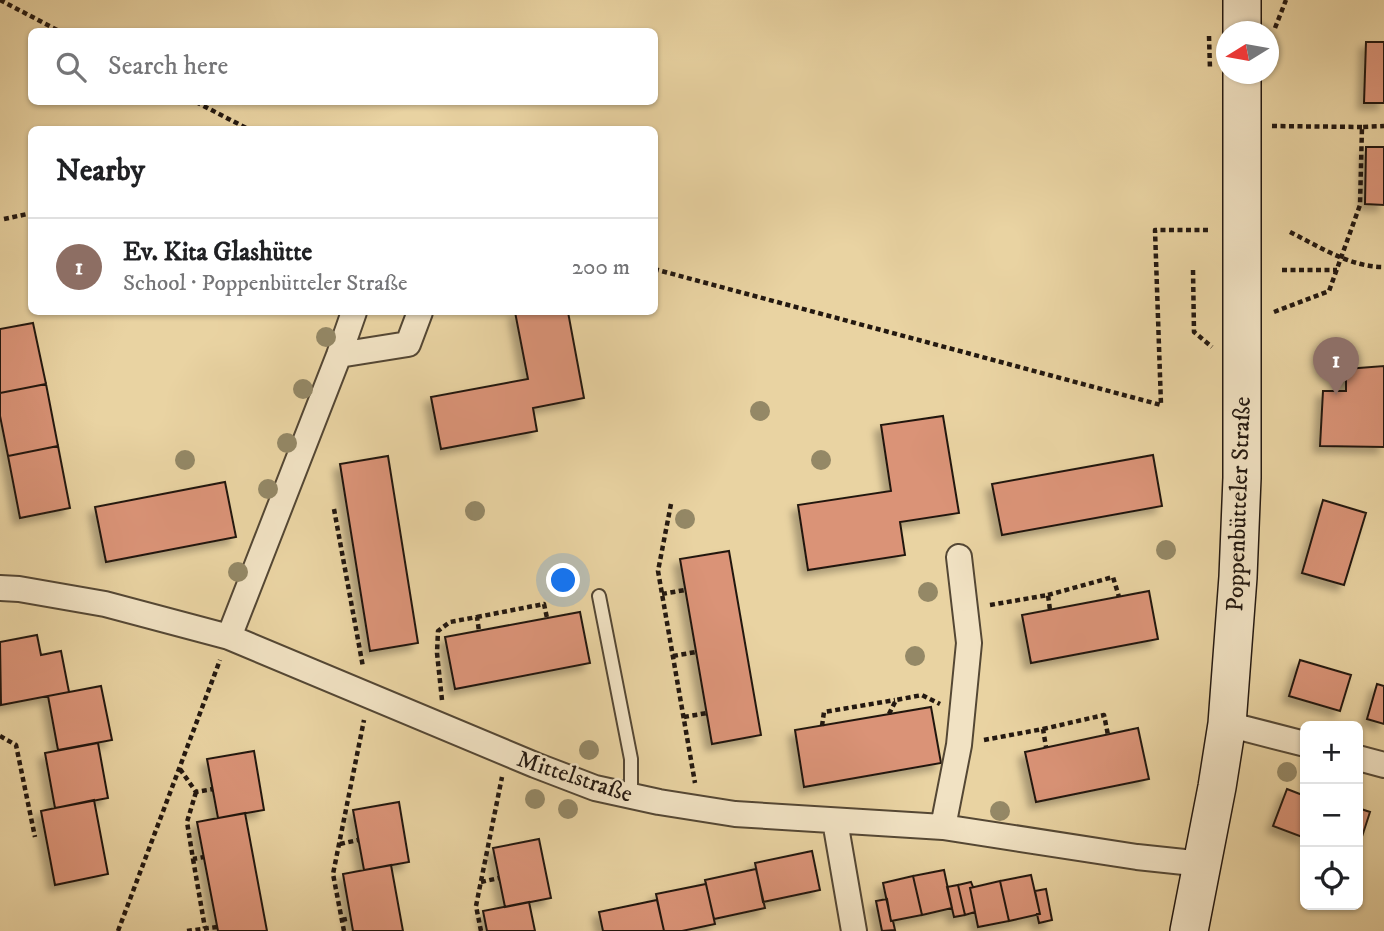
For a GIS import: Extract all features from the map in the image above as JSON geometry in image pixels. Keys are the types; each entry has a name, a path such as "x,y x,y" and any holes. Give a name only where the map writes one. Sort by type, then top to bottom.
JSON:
{"main road":[{"path":"1242,0 1252,21"},
{"name":"Poppenbütteler Straße","path":"1189,931 1227,724 1241,517 1242,84"}],"street":[{"path":"229,637 353,315"},
{"path":"339,355 408,344 419,315"},
{"path":"943,827 959,745 969,643 959,557"},
{"name":"Mittelstraße","path":"0,588 105,604 229,637 507,754 596,788 735,814 943,827 1137,857 1203,864"},
{"path":"1227,724 1300,743"},
{"path":"1363,759 1384,765"},
{"path":"835,821 854,931"}],"lane":[{"path":"599,596 631,758 631,795"}],"path":[{"path":"0,0 53,28"},
{"path":"1268,21 1286,0"},
{"path":"202,105 242,126"},
{"path":"1242,129 1273,126 1384,126"},
{"path":"1241,313 1273,312 1329,291 1360,205 1362,127"},
{"path":"4,219 28,214"},
{"path":"658,270 1161,405 1154,230 1210,230"},
{"path":"1290,232 1341,258 1360,265 1384,267"},
{"path":"1194,270 1194,332"},
{"path":"1282,270 1337,270"},
{"path":"671,504 658,571 699,808"},
{"path":"334,509 369,696 333,874 344,931"},
{"path":"965,610 1048,595 1113,577 1119,597"},
{"path":"662,594 685,590"},
{"path":"1048,595 1050,610"},
{"path":"446,728 437,653 438,631 450,622 544,604 547,618"},
{"path":"477,617 479,631"},
{"path":"118,931 229,637"},
{"path":"673,656 696,652"},
{"path":"822,726 824,712 922,695 963,715"},
{"path":"889,714 896,700"},
{"path":"684,717 707,713"},
{"path":"959,745 1044,730 1104,715 1108,734"},
{"path":"1044,730 1046,747"},
{"path":"0,736 16,745 35,837"},
{"path":"481,931 476,906 507,754"},
{"path":"180,768 196,792"},
{"path":"196,792 213,789"},
{"path":"196,792 187,822 205,929"},
{"path":"340,844 358,841"},
{"path":"193,859 204,857"},
{"path":"481,882 499,878"},
{"path":"342,920 351,918"},
{"path":"187,931 217,927"}],"building":[{"path":"1366,42 1384,42 1384,103 1364,103"},
{"path":"1366,147 1384,147 1384,205 1365,204"},
{"path":"516,315 569,315 584,398 533,408 537,431 441,449 431,397 528,379"},
{"path":"33,323 46,384 0,393 0,329"},
{"path":"1384,366 1384,447 1320,446 1323,391 1346,391 1346,369"},
{"path":"46,384 58,446 8,456 0,416 0,393"},
{"path":"943,416 959,513 900,522 905,555 808,570 798,505 891,491 881,425"},
{"path":"58,446 70,508 20,518 8,456"},
{"path":"1153,455 1162,506 1002,535 992,484"},
{"path":"388,456 418,643 370,651 340,464"},
{"path":"225,482 236,537 106,562 95,507"},
{"path":"1323,500 1366,513 1344,585 1302,573"},
{"path":"729,551 761,735 712,744 680,559"},
{"path":"1149,591 1158,639 1031,663 1022,615"},
{"path":"580,612 590,663 455,689 445,637"},
{"path":"37,635 41,655 61,651 69,692 1,705 0,642"},
{"path":"1300,660 1351,675 1340,711 1289,696"},
{"path":"1377,684 1384,686 1384,724 1367,719"},
{"path":"101,686 112,740 58,750 48,696"},
{"path":"931,707 941,763 804,787 795,730"},
{"path":"1138,728 1149,779 1036,802 1025,752"},
{"path":"98,743 108,798 55,808 45,753"},
{"path":"254,751 264,810 218,818 207,759"},
{"path":"1287,789 1300,794 1300,836 1273,826"},
{"path":"94,800 108,874 55,885 41,811"},
{"path":"399,802 409,862 364,870 353,810"},
{"path":"1363,810 1370,812 1363,834"},
{"path":"245,813 267,931 218,931 197,822"},
{"path":"539,839 551,898 505,907 493,848"},
{"path":"812,851 820,890 763,902 755,863"},
{"path":"391,865 403,931 353,931 343,874"},
{"path":"756,869 765,908 714,919 705,880"},
{"path":"944,870 952,908 922,915 913,876"},
{"path":"1031,875 1040,914 1009,921 1000,881"},
{"path":"913,876 922,915 891,921 883,883"},
{"path":"1000,881 1009,921 978,927 970,888"},
{"path":"971,882 975,912 965,915 958,885"},
{"path":"706,884 715,924 682,931 664,931 656,894"},
{"path":"958,885 965,915 954,917 947,887"},
{"path":"1046,889 1052,920 1039,923 1037,914 1040,914 1035,891"},
{"path":"887,899 895,930 882,931 876,901"},
{"path":"657,900 664,931 603,931 599,912"},
{"path":"529,902 535,931 487,931 483,911"}],"place":[{"name":"Ev. Kita Glashütte","path":"1336,395"}]}
